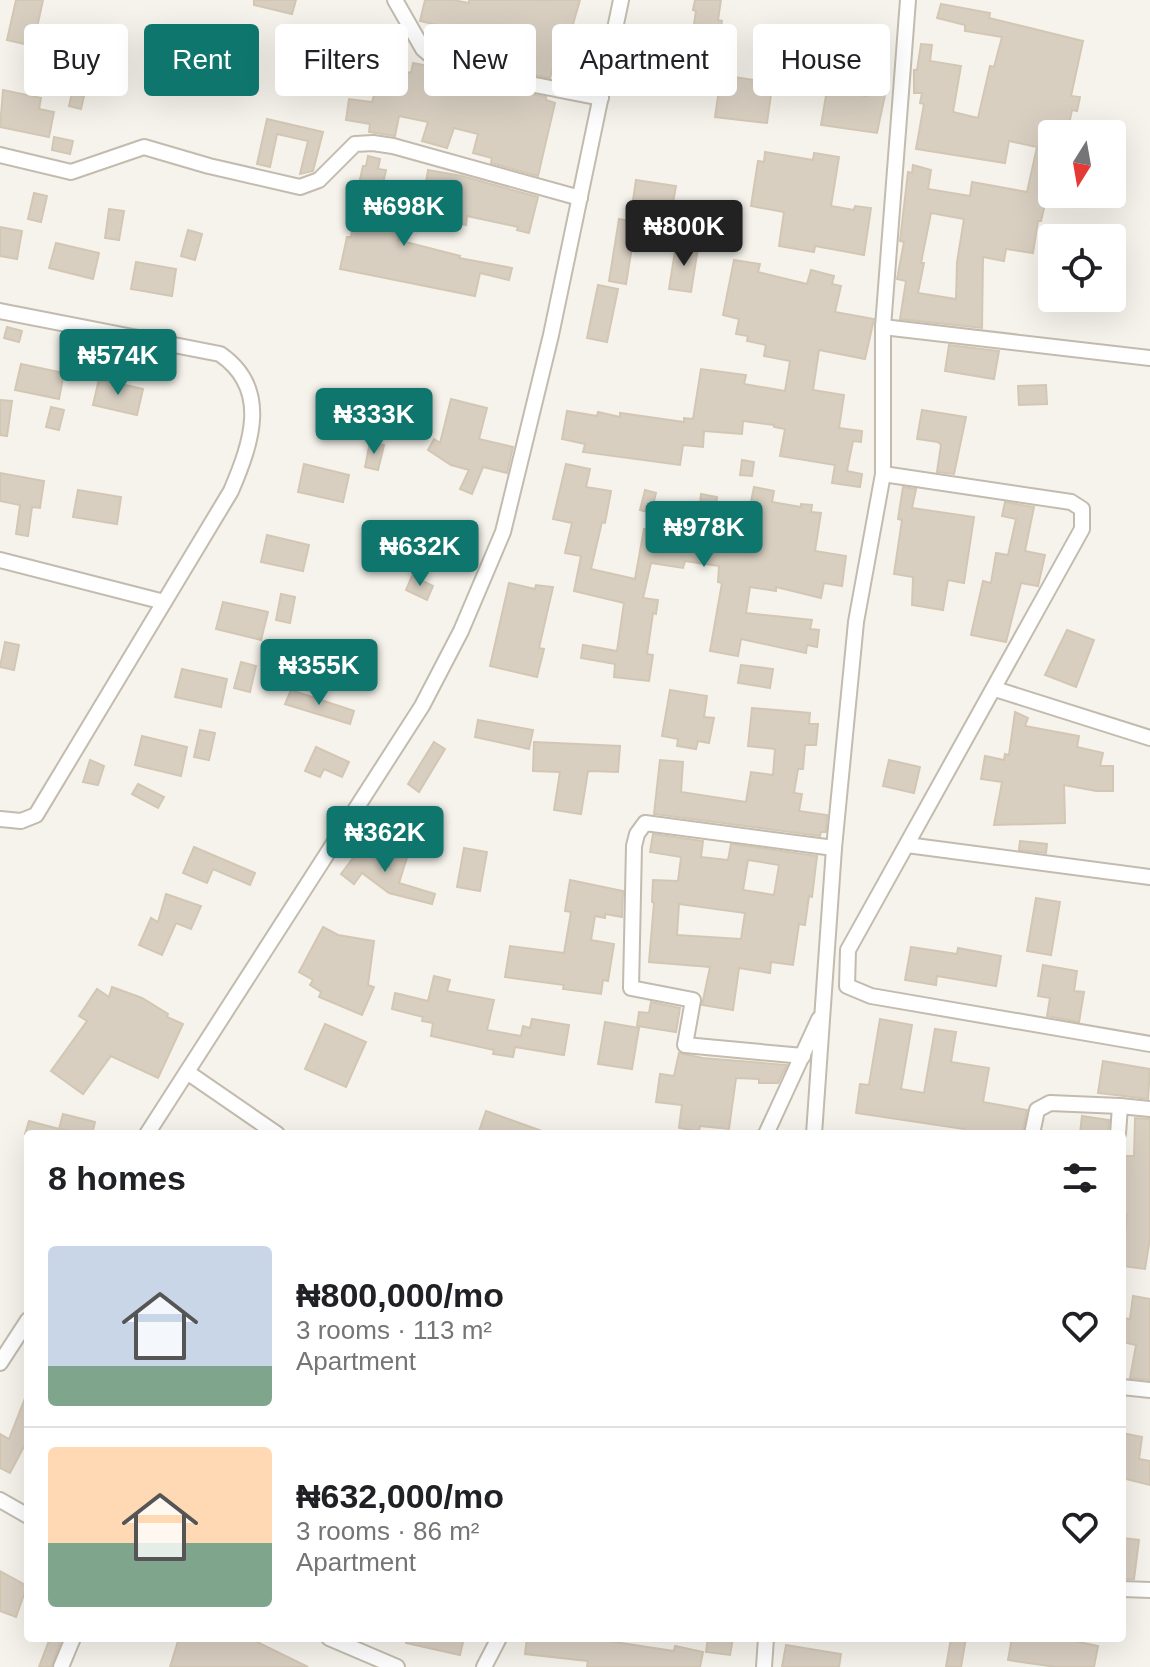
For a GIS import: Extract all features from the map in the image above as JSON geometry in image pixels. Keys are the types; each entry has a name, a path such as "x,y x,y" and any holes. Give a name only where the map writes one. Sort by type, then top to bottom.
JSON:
{"street":[{"path":"395,0 423,49 444,67 601,98"},
{"path":"150,1130 422,706 461,631 503,532 551,335 621,0"},
{"path":"814,1130 834,848 856,622 883,474 883,327 908,0"},
{"path":"0,155 71,172 144,147 300,187 319,180 355,144 373,143 580,198"},
{"path":"0,311 220,354 241,373 250,391 253,415 247,453 231,491 36,815 21,821 0,819"},
{"path":"883,327 1150,358"},
{"path":"883,474 1071,502 1082,509 1082,529 848,950 847,986 871,996 1150,1044"},
{"path":"0,560 164,602"},
{"path":"995,689 1150,738"},
{"path":"803,1056 685,1045 693,1000 631,988 634,846 637,834 645,823 834,848"},
{"path":"907,845 1150,877"},
{"path":"768,1130 824,1008"},
{"path":"187,1072 271,1130"},
{"path":"1033,1130 1037,1110 1050,1103 1150,1109"},
{"path":"1118,1130 1120,1106"},
{"path":"0,1363 24,1326"},
{"path":"1126,1387 1150,1390"},
{"path":"0,1500 24,1514"},
{"path":"1126,1589 1150,1590"},
{"path":"61,1667 71,1642"},
{"path":"338,1642 397,1667"},
{"path":"484,1667 497,1642"},
{"path":"764,1667 766,1642"}],"building":[{"path":"16,0 43,0 38,24 24,24 24,44 7,40"},
{"path":"254,0 296,0 292,14 254,5"},
{"path":"425,0 469,3 469,0 580,0 573,24 552,24 550,78 536,75 536,24 433,24 420,21"},
{"path":"695,0 721,0 718,20 722,24 694,24 696,11 693,10"},
{"path":"941,4 990,13 989,18 1083,41 1071,96 1080,97 1077,111 1072,110 1070,120 1038,120 1038,208 1044,208 1041,221 1038,221 1033,253 1006,249 1004,261 983,257 982,328 900,319 906,281 897,279 904,242 900,241 908,172 912,173 913,165 931,170 928,189 970,196 972,182 1027,192 1037,147 1009,141 1005,163 916,149 924,104 920,103 922,93 914,93 914,70 917,70 921,44 932,45 930,61 961,66 953,112 978,118 990,66 994,67 1002,37 965,31 965,25 937,18","holes":["931,213 964,219 957,262 956,299 918,293"]},
{"path":"413,63 424,65 424,96 536,95 555,103 538,176 491,163 492,158 473,153 478,134 454,128 447,148 422,141 428,122 399,116 395,136 369,132 370,124 346,120 349,99 372,102 374,96 408,96 408,72 411,73"},
{"path":"737,77 753,80 753,96 771,96 767,123 715,117 718,96 737,96"},
{"path":"3,90 41,98 39,109 54,112 49,137 0,127"},
{"path":"71,96 84,96 81,109 69,106"},
{"path":"826,96 885,96 877,133 821,125"},
{"path":"267,119 323,132 313,171 300,174 308,141 277,134 270,167 257,164"},
{"path":"54,137 73,141 70,154 52,150"},
{"path":"765,152 813,160 814,153 839,157 831,206 854,210 855,206 871,208 864,255 815,246 814,252 779,246 784,212 751,206 758,161 764,162"},
{"path":"368,156 380,159 378,169 386,170 377,210 388,212 386,226 400,228 398,240 459,258 512,268 509,280 480,273 475,296 340,269 347,237 351,237 355,201"},
{"path":"428,170 538,197 529,233 517,230 518,227 467,216 466,225 421,215"},
{"path":"636,180 676,186 671,213 632,207"},
{"path":"34,193 47,196 41,222 28,219"},
{"path":"109,209 124,211 119,240 105,238"},
{"path":"619,219 636,222 626,284 609,281"},
{"path":"0,227 22,231 17,259 0,256"},
{"path":"188,230 202,234 195,260 181,256"},
{"path":"56,243 99,253 93,279 49,268"},
{"path":"676,245 698,248 691,292 669,289"},
{"path":"734,260 760,264 758,272 807,284 811,270 834,276 832,284 841,286 835,312 874,319 865,359 819,350 813,390 844,395 839,428 862,431 861,442 853,441 847,471 862,474 860,487 832,483 835,465 780,456 785,429 774,425 743,421 742,434 704,431 703,447 683,445 680,465 583,452 585,444 562,439 567,411 597,416 598,412 620,417 620,413 684,422 684,418 693,419 701,369 746,375 744,384 785,391 790,361 764,356 766,345 747,341 748,336 736,334 739,319 723,315"},
{"path":"136,262 176,269 172,296 131,289"},
{"path":"598,285 618,289 607,342 587,338"},
{"path":"7,327 22,331 19,342 4,338"},
{"path":"949,345 999,351 994,379 945,371"},
{"path":"21,364 64,373 59,399 15,390"},
{"path":"99,379 143,389 137,415 93,405"},
{"path":"1046,385 1047,404 1019,405 1018,386"},
{"path":"451,399 487,408 479,439 513,447 507,473 483,467 472,494 460,489 469,470 451,465 428,450 434,439 440,443"},
{"path":"0,400 12,401 7,436 0,435"},
{"path":"51,407 64,410 59,430 46,427"},
{"path":"922,410 966,417 954,474 937,472 941,445 938,442 917,439"},
{"path":"370,442 384,445 378,470 365,467"},
{"path":"742,460 754,462 752,476 740,475"},
{"path":"304,464 349,475 343,502 298,492"},
{"path":"566,464 590,469 586,487 611,491 591,569 635,579 644,529 686,536 691,502 700,504 701,494 717,497 716,505 749,512 754,487 774,491 772,502 801,507 801,504 812,505 811,512 821,513 815,551 846,556 842,586 824,583 821,598 776,587 776,591 750,587 746,613 812,620 810,629 819,630 817,647 807,645 806,653 741,639 738,656 710,651 722,583 718,582 719,566 685,561 683,568 651,563 643,598 658,600 647,654 653,655 649,681 614,677 615,664 581,658 583,645 617,651 624,603 574,591 581,556 565,553 572,523 553,519"},
{"path":"0,473 44,481 40,508 32,507 28,536 16,534 20,505 0,501"},
{"path":"903,487 916,489 912,508 974,517 964,583 948,580 943,610 912,605 913,577 894,574 902,520 898,519"},
{"path":"78,490 121,497 117,524 73,517"},
{"path":"645,490 656,493 651,513 640,510"},
{"path":"1005,502 1034,507 1025,551 1045,555 1038,586 1021,583 1006,642 971,635 983,581 991,583 996,553 1008,555 1016,519 1002,516"},
{"path":"267,535 309,545 303,571 261,562"},
{"path":"412,576 433,586 427,600 406,590"},
{"path":"509,583 535,589 536,585 553,587 539,648 544,649 537,677 490,666"},
{"path":"281,594 295,597 290,623 276,620"},
{"path":"223,602 268,612 261,640 216,629"},
{"path":"1067,630 1094,640 1076,687 1045,675"},
{"path":"5,642 19,645 14,670 0,667"},
{"path":"241,662 256,666 250,692 234,688"},
{"path":"741,665 773,669 770,688 738,683"},
{"path":"182,669 227,679 221,707 175,697"},
{"path":"291,690 354,711 350,724 285,704"},
{"path":"670,690 707,696 704,717 714,718 709,743 698,741 696,749 677,746 678,739 662,736"},
{"path":"752,708 810,713 809,724 818,724 816,745 805,745 803,769 798,769 794,793 802,794 799,811 827,815 826,832 821,832 820,836 654,814 660,760 683,762 681,792 746,802 751,772 773,775 775,749 748,746"},
{"path":"1015,712 1028,718 1025,726 1079,736 1077,747 1103,753 1100,766 1113,766 1113,791 1064,785 1065,823 994,825 1002,782 981,779 985,756 1004,760 1005,754 1009,755"},
{"path":"478,720 533,730 529,749 475,737"},
{"path":"200,730 215,733 209,760 194,757"},
{"path":"142,736 187,747 181,776 135,765"},
{"path":"434,742 445,749 419,792 408,784"},
{"path":"534,742 620,746 618,772 588,771 581,814 554,810 560,772 533,771"},
{"path":"316,747 349,762 342,777 324,769 320,777 305,771"},
{"path":"90,760 104,766 98,785 83,782"},
{"path":"889,760 920,767 914,793 883,786"},
{"path":"138,784 164,797 158,808 132,794"},
{"path":"653,834 703,841 701,857 728,860 731,844 817,856 812,897 809,896 805,925 799,924 793,965 771,962 770,973 739,968 733,1010 702,1005 710,967 649,962 653,880 678,881 681,857 650,852","holes":["748,860 779,865 774,895 743,890","679,904 745,913 741,939 677,935"]},
{"path":"1020,841 1047,844 1046,853 1019,850"},
{"path":"362,846 389,867 397,847 409,851 399,883 435,894 432,904 389,893 362,873 354,884 341,874"},
{"path":"194,847 255,873 250,885 213,869 207,883 183,873"},
{"path":"464,848 487,852 480,891 457,887"},
{"path":"570,880 623,891 622,917 595,916 591,940 614,944 608,981 603,980 601,994 563,989 564,985 505,977 510,946 564,953 571,912 565,911"},
{"path":"166,894 201,906 191,929 176,923 162,955 139,945 151,918 158,922"},
{"path":"1036,898 1060,902 1051,955 1027,951"},
{"path":"323,927 338,935 374,941 368,985 374,987 362,1015 319,997 321,992 310,985 313,980 299,972"},
{"path":"911,947 957,954 958,948 1001,956 996,986 937,976 936,985 905,980"},
{"path":"1043,965 1077,971 1074,991 1084,992 1079,1022 1047,1016 1050,998 1038,996"},
{"path":"434,976 450,980 447,991 494,1000 487,1030 521,1036 523,1026 530,1028 532,1019 569,1025 564,1055 515,1047 513,1057 493,1054 494,1050 431,1036 433,1023 422,1021 423,1017 392,1009 395,993 428,1001"},
{"path":"112,987 142,998 168,1014 167,1017 183,1024 158,1078 111,1056 83,1094 51,1071 87,1021 79,1016 97,989 109,997"},
{"path":"651,1002 680,1008 676,1032 637,1026 639,1012 649,1013"},
{"path":"880,1019 912,1025 901,1089 924,1093 935,1029 956,1032 951,1062 989,1068 983,1102 1027,1110 1023,1130 964,1130 856,1113 860,1084 869,1085"},
{"path":"605,1022 639,1028 632,1069 598,1064"},
{"path":"325,1024 366,1042 346,1087 305,1069"},
{"path":"679,1053 787,1065 778,1083 736,1078 729,1129 700,1126 699,1130 679,1128 682,1105 656,1102 660,1074 674,1076"},
{"path":"1103,1061 1150,1069 1148,1099 1098,1093"},
{"path":"486,1111 539,1130 479,1130"},
{"path":"63,1114 95,1122 93,1130 59,1129"},
{"path":"1082,1116 1109,1120 1108,1130 1080,1130"},
{"path":"1135,1118 1150,1119 1150,1238 1145,1269 1126,1267 1126,1156 1134,1156"},
{"path":"29,1121 63,1130 26,1130"},
{"path":"1133,1296 1150,1299 1150,1380 1130,1378 1136,1345 1126,1343 1126,1318 1130,1319"},
{"path":"24,1401 24,1447 10,1473 0,1468 0,1434 9,1439"},
{"path":"1126,1434 1142,1437 1139,1459 1150,1461 1150,1485 1126,1479"},
{"path":"1126,1538 1139,1540 1134,1579 1126,1579"},
{"path":"0,1571 24,1584 24,1594 16,1617 0,1611"},
{"path":"48,1642 60,1642 51,1667 39,1667"},
{"path":"178,1642 257,1642 308,1667 170,1667"},
{"path":"406,1642 463,1642 460,1655"},
{"path":"526,1642 614,1642 674,1651 675,1646 703,1652 700,1667 587,1667 588,1661 525,1654"},
{"path":"707,1642 732,1642 730,1655 706,1652"},
{"path":"950,1642 965,1642 961,1667 946,1667"},
{"path":"1011,1642 1078,1642 1098,1646 1094,1667 1056,1667 1008,1660"},
{"path":"786,1645 841,1654 839,1667 782,1667"}]}
